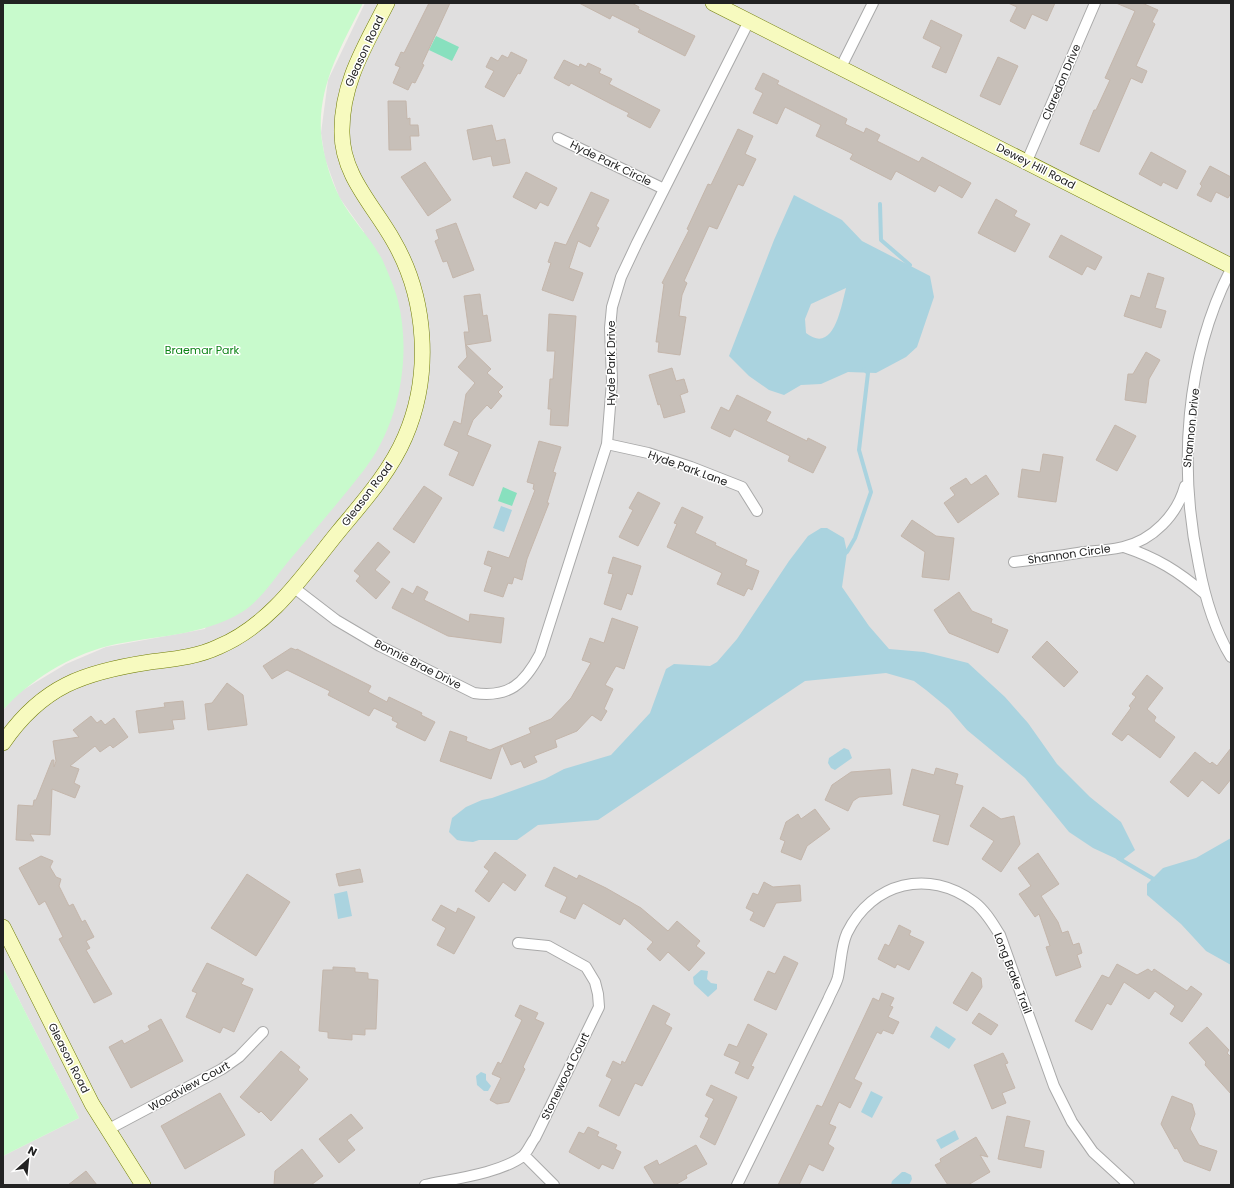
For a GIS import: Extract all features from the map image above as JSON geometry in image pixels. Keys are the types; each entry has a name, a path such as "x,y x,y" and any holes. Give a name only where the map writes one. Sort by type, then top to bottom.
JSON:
{"street":[{"name":"Gleason Road","path":"3,743 14,727 36,704 62,686 90,674 121,667 193,656 219,647 243,634 262,620 293,587 390,466 406,437 416,404 422,370 423,337 418,304 409,273 394,241 359,188 347,162 342,137 342,113 347,85 387,3"},
{"name":"Dewey Hill Road","path":"713,3 1027,161 1231,266"},
{"path":"841,67 873,3"},
{"name":"Claredon Drive","path":"1027,161 1095,3"},
{"name":"Hyde Park Drive","path":"540,654 607,444 612,381 610,328 612,307 621,277 749,21"},
{"name":"Hyde Park Circle","path":"558,138 664,189"},
{"name":"Shannon Drive","path":"1231,269 1211,317 1200,359 1191,403 1186,480 1192,536 1205,594 1221,640 1231,657"},
{"name":"Hyde Park Lane","path":"607,444 662,457 742,488 757,511"},
{"name":"Shannon Circle","path":"1014,562 1124,547 1142,540 1172,515 1181,499 1186,480"},
{"name":"Shannon Circle","path":"1124,547 1148,555 1166,564 1205,594"},
{"name":"Bonnie Brae Drive","path":"293,587 336,620 380,646 474,693 490,695 507,691 523,680 532,669 540,654"},
{"name":"Long Brake Trail","path":"736,1185 831,993 837,979 846,934 857,916 872,899 892,889 914,883 935,884 957,891 976,902 988,918 1003,941 1054,1086 1072,1122 1093,1152 1129,1185"},
{"name":"Gleason Road","path":"3,927 107,1130 143,1185"},
{"name":"Stonewood Court","path":"425,1185 495,1169 510,1164 524,1154 535,1138 599,1007 595,982 586,967 548,946 518,943"},
{"name":"Woodview Court","path":"107,1130 222,1069 239,1057 263,1032"},
{"path":"524,1154 554,1185"}],"shaded area":[{"path":"365,3 1231,3 1231,1185 3,1185 3,1156 79,1118 3,968 3,710 18,693 66,664 106,647 205,629 364,232 339,197 325,159 321,133 328,80"}],"green space":[{"name":"Braemar Park","path":"3,3 363,3 340,50 327,82 321,115 321,133 323,149 336,191 383,261 395,291 402,322 404,345 403,367 394,412 376,452 345,494 255,602 242,612 226,620 194,631 125,642 93,650 79,656 51,670 38,679 3,710"},
{"path":"436,36 459,47 452,61 429,50"},
{"path":"503,487 517,493 512,506 498,501"},
{"path":"3,968 79,1118 3,1156"}],"water":[{"path":"794,195 842,220 862,241 930,276 934,297 917,347 906,357 876,373 848,372 821,384 801,385 784,395 769,390 749,376 729,356 774,240","holes":["846,288 839,316 830,333 823,338 816,338 806,333 805,319 811,304"]},
{"path":"501,506 512,510 504,532 493,528"},
{"path":"821,528 827,528 844,538 847,552 842,587 869,626 889,649 924,652 968,663 1005,697 1028,723 1057,764 1090,797 1121,822 1135,850 1121,861 1093,848 1069,832 1025,778 967,730 949,709 914,681 886,673 805,681 598,820 538,825 517,840 462,841 457,840 449,832 452,818 466,807 482,800 492,798 545,779 564,769 611,755 650,713 666,669 674,664 710,666 717,662 737,639 789,561 808,536"},
{"path":"844,748 849,750 852,758 835,770 831,768 828,763 829,758"},
{"path":"1231,838 1231,965 1206,951 1181,924 1147,895 1147,884 1163,868 1196,858"},
{"path":"347,891 352,916 338,919 334,894"},
{"path":"701,970 708,971 707,979 711,983 717,984 717,989 708,997 694,984 693,977"},
{"path":"936,1026 956,1039 949,1049 930,1037"},
{"path":"481,1072 486,1074 486,1080 491,1086 488,1091 484,1091 477,1085 476,1076"},
{"path":"871,1091 883,1097 872,1118 861,1112"},
{"path":"955,1130 959,1139 941,1149 936,1140"},
{"path":"902,1172 911,1175 912,1179 909,1185 891,1185 892,1181"}],"building":[{"path":"429,3 450,3 422,64 424,65 415,83 412,82 408,90 393,83 400,67 395,65 401,52 404,53"},
{"path":"579,3 632,3 639,7 638,9 695,36 685,56 638,32 640,29 612,15 610,19"},
{"path":"1008,3 1055,3 1047,21 1032,14 1025,29 1010,21 1017,7"},
{"path":"1116,3 1142,3 1158,10 1152,22 1155,24 1136,66 1147,71 1142,83 1131,78 1099,152 1080,144 1094,110 1096,110 1110,80 1105,78 1135,11"},
{"path":"931,20 962,35 946,73 932,67 941,47 923,38"},
{"path":"511,52 527,60 520,74 518,73 504,97 485,87 494,71 486,67 491,57 498,61 502,55 508,58"},
{"path":"998,57 1018,66 1000,105 980,96"},
{"path":"564,60 579,67 580,64 586,67 588,63 601,69 599,73 612,79 609,84 660,110 650,128 627,116 629,113 571,83 569,86 554,78"},
{"path":"763,73 779,81 777,84 847,119 845,124 864,133 866,128 880,135 877,141 919,162 922,157 971,183 962,198 939,185 935,192 896,171 891,180 850,159 853,154 816,136 821,125 785,107 777,124 753,113 763,93 755,89"},
{"path":"388,101 406,101 407,119 410,118 410,125 418,125 419,136 410,136 411,150 389,150"},
{"path":"492,125 496,141 505,139 510,163 493,166 491,156 473,160 467,130"},
{"path":"738,129 753,136 745,154 756,159 743,186 738,184 717,229 709,226 684,281 687,283 682,295 679,316 686,317 680,355 658,352 659,342 656,342 664,284 662,283 689,230 687,229 708,184 711,185"},
{"path":"1151,152 1186,171 1177,189 1163,182 1161,186 1139,174"},
{"path":"425,162 451,200 428,216 401,177"},
{"path":"1210,166 1231,177 1231,193 1228,198 1216,192 1211,202 1197,195 1202,186 1200,184"},
{"path":"526,172 557,188 548,206 540,202 536,209 513,197"},
{"path":"591,192 609,200 596,226 599,228 590,247 578,241 569,268 583,273 573,301 542,290 551,263 548,262 555,242 566,245"},
{"path":"996,199 1017,211 1014,216 1030,224 1015,252 978,233"},
{"path":"456,223 474,270 453,278 447,261 443,262 435,241 439,239 436,230"},
{"path":"1061,235 1102,257 1095,270 1087,266 1082,275 1049,257"},
{"path":"1148,273 1164,278 1155,308 1166,311 1161,328 1124,316 1131,295 1140,298"},
{"path":"480,294 483,316 487,315 491,341 466,345 491,369 487,373 503,387 498,392 502,396 491,409 487,405 473,420 467,435 491,445 473,486 449,475 459,452 444,445 454,421 461,424 466,394 475,383 458,367 467,357 464,332 469,332 464,296"},
{"path":"549,314 576,316 568,426 550,425 551,409 548,409 550,379 553,379 555,351 547,351"},
{"path":"1146,352 1160,360 1149,379 1146,403 1125,400 1128,374 1133,374"},
{"path":"672,368 676,381 684,379 688,392 680,395 685,412 664,418 660,404 658,405 649,375"},
{"path":"737,395 771,412 766,421 807,441 808,438 826,447 813,473 788,461 790,456 734,429 730,437 711,428 721,407 729,411"},
{"path":"1115,425 1136,436 1117,471 1096,460"},
{"path":"539,441 561,447 553,472 556,473 547,503 549,503 527,559 522,580 514,577 512,584 508,583 503,597 484,591 492,567 484,564 488,551 509,558 535,490 533,489 534,484 527,482"},
{"path":"1043,454 1063,457 1056,502 1018,497 1022,469 1040,472"},
{"path":"986,475 999,494 958,523 944,503 955,495 950,488 966,478 971,485"},
{"path":"424,486 442,498 414,543 393,529"},
{"path":"638,492 660,503 638,546 619,537 633,510 629,508"},
{"path":"682,507 703,517 695,533 716,543 715,545 747,560 745,565 759,571 752,590 748,588 744,596 717,584 722,573 667,547 677,524 674,523"},
{"path":"912,520 936,536 954,538 949,580 922,577 925,552 901,536"},
{"path":"378,542 390,552 375,570 390,582 376,599 356,581 360,576 354,571"},
{"path":"613,557 641,566 632,595 627,593 621,610 604,604 613,574 608,573"},
{"path":"417,586 428,592 424,600 469,622 470,614 504,618 501,643 448,636 392,608 402,588 413,594"},
{"path":"959,592 972,611 992,619 991,623 1008,630 998,653 949,633 934,610"},
{"path":"612,618 638,627 624,669 616,666 605,685 613,689 604,709 607,711 601,721 592,715 577,731 555,740 557,747 534,756 537,762 524,768 521,761 511,765 502,745 531,733 529,728 551,719 571,698 591,663 582,660 590,638 604,643"},
{"path":"1047,641 1078,672 1064,687 1032,657"},
{"path":"291,648 297,649 371,686 368,692 387,702 389,697 422,713 421,715 435,722 425,741 396,727 398,723 392,720 393,717 374,708 369,716 328,695 330,691 287,670 272,679 263,666"},
{"path":"1147,675 1163,688 1147,709 1156,717 1154,721 1175,737 1160,758 1128,734 1122,741 1112,734 1131,708 1129,706 1136,697 1132,694"},
{"path":"227,683 243,695 247,725 208,730 205,704 212,703"},
{"path":"183,701 185,719 172,720 174,729 139,733 136,711 165,707 164,703"},
{"path":"91,716 97,723 101,720 105,725 114,718 128,737 113,748 110,745 100,752 95,746 70,766 79,769 74,783 80,786 75,798 52,789 50,835 30,834 34,841 16,840 18,805 33,806 34,800 36,800 52,760 54,760 54,767 56,761 53,741 79,737 73,730"},
{"path":"450,731 467,737 466,741 490,750 502,745 491,779 440,761"},
{"path":"1231,748 1231,779 1219,794 1202,780 1188,797 1170,782 1195,752 1210,764 1212,762 1217,766"},
{"path":"936,768 958,774 955,784 963,786 948,845 933,841 940,815 903,805 912,769 934,775"},
{"path":"890,769 892,794 859,797 853,801 848,811 825,800 832,785 851,772"},
{"path":"983,807 1001,819 1014,816 1020,844 1001,872 982,859 994,841 970,826"},
{"path":"815,809 830,829 807,846 801,860 781,852 785,841 780,839 786,822 798,814 801,819"},
{"path":"495,852 526,875 515,891 503,882 489,902 475,891 489,871 484,867"},
{"path":"1038,853 1059,884 1041,896 1058,922 1062,933 1068,931 1073,945 1079,943 1082,953 1077,955 1081,967 1056,976 1046,947 1050,946 1039,914 1035,917 1019,894 1031,886 1018,868"},
{"path":"41,856 53,861 50,867 56,877 61,879 59,886 69,906 73,904 82,922 85,920 94,937 86,941 90,948 86,950 112,994 94,1003 59,939 63,937 45,901 39,905 19,868"},
{"path":"554,867 577,879 579,875 606,888 641,908 668,931 677,921 700,941 696,946 705,953 689,971 668,952 660,961 647,949 653,942 624,918 620,925 583,903 575,919 560,912 567,897 545,886"},
{"path":"360,869 363,882 339,886 336,874"},
{"path":"247,874 290,902 256,956 211,928"},
{"path":"764,882 773,887 800,885 801,901 776,903 764,927 750,920 754,912 746,908 753,893 758,895"},
{"path":"441,905 456,913 458,908 475,917 454,954 437,945 446,928 432,920"},
{"path":"899,925 911,931 909,935 924,942 909,970 897,964 895,968 878,959 885,944 889,946"},
{"path":"784,956 798,963 776,1010 754,1000 768,971 775,974"},
{"path":"207,963 244,979 241,984 253,989 234,1032 223,1027 220,1033 186,1017 197,993 192,991"},
{"path":"1117,964 1137,975 1148,969 1152,972 1154,969 1187,991 1191,986 1202,994 1182,1022 1170,1014 1175,1006 1155,991 1149,999 1124,982 1111,1005 1107,1003 1092,1030 1075,1021 1102,975 1109,978"},
{"path":"333,967 355,968 355,972 368,973 368,979 378,980 376,1029 365,1029 365,1035 352,1034 352,1040 328,1038 328,1032 319,1031 323,970 333,970"},
{"path":"972,972 981,978 982,987 967,1011 953,1003"},
{"path":"882,993 894,998 890,1006 893,1007 888,1017 899,1022 893,1034 883,1030 881,1034 877,1032 854,1079 862,1083 850,1108 839,1102 829,1124 836,1127 828,1144 834,1148 823,1171 809,1164 799,1185 778,1185 817,1105 822,1107 873,998 879,1001"},
{"path":"520,1005 538,1013 535,1019 544,1023 523,1067 525,1069 509,1102 497,1104 490,1100 501,1078 492,1074 498,1062 501,1064 522,1020 515,1016"},
{"path":"653,1005 670,1014 665,1024 672,1028 642,1086 635,1083 619,1116 599,1106 612,1079 606,1076 613,1061 621,1065 622,1061 625,1063"},
{"path":"979,1013 998,1025 991,1035 972,1023"},
{"path":"161,1019 183,1061 131,1088 109,1047 122,1040 124,1044 150,1030 148,1026"},
{"path":"748,1024 767,1034 751,1066 754,1067 748,1079 735,1073 740,1062 724,1055 729,1044 737,1047"},
{"path":"1207,1027 1229,1050 1227,1053 1231,1057 1231,1094 1205,1065 1206,1062 1189,1043"},
{"path":"281,1051 300,1067 298,1070 308,1079 271,1121 261,1111 259,1113 240,1097"},
{"path":"1003,1053 1008,1063 1005,1064 1015,1088 1002,1093 1006,1103 992,1109 974,1065"},
{"path":"711,1085 737,1097 715,1145 700,1137 709,1118 705,1116 714,1099 706,1095"},
{"path":"220,1093 245,1135 185,1169 161,1126"},
{"path":"1172,1096 1192,1104 1195,1114 1190,1129 1199,1145 1217,1151 1210,1171 1184,1161 1177,1148 1175,1149 1161,1124"},
{"path":"351,1114 363,1128 347,1140 355,1150 339,1163 319,1139"},
{"path":"1007,1116 1030,1121 1024,1147 1044,1151 1041,1168 998,1159"},
{"path":"588,1127 599,1132 597,1136 617,1145 615,1149 621,1152 613,1169 602,1164 599,1169 569,1152 579,1132 584,1134"},
{"path":"976,1137 988,1157 980,1155 990,1172 968,1185 948,1185 935,1165 941,1162 940,1159"},
{"path":"696,1145 707,1164 686,1175 687,1178 675,1185 655,1185 644,1167 657,1160 659,1165"},
{"path":"302,1149 323,1176 311,1185 274,1185 275,1171"},
{"path":"86,1171 97,1185 68,1185"}],"waterway":[{"path":"880,204 881,240 910,265 906,269"},
{"path":"842,556 847,552 855,538 871,492 859,450 868,373 864,369"},
{"path":"1118,858 1157,881"}]}
